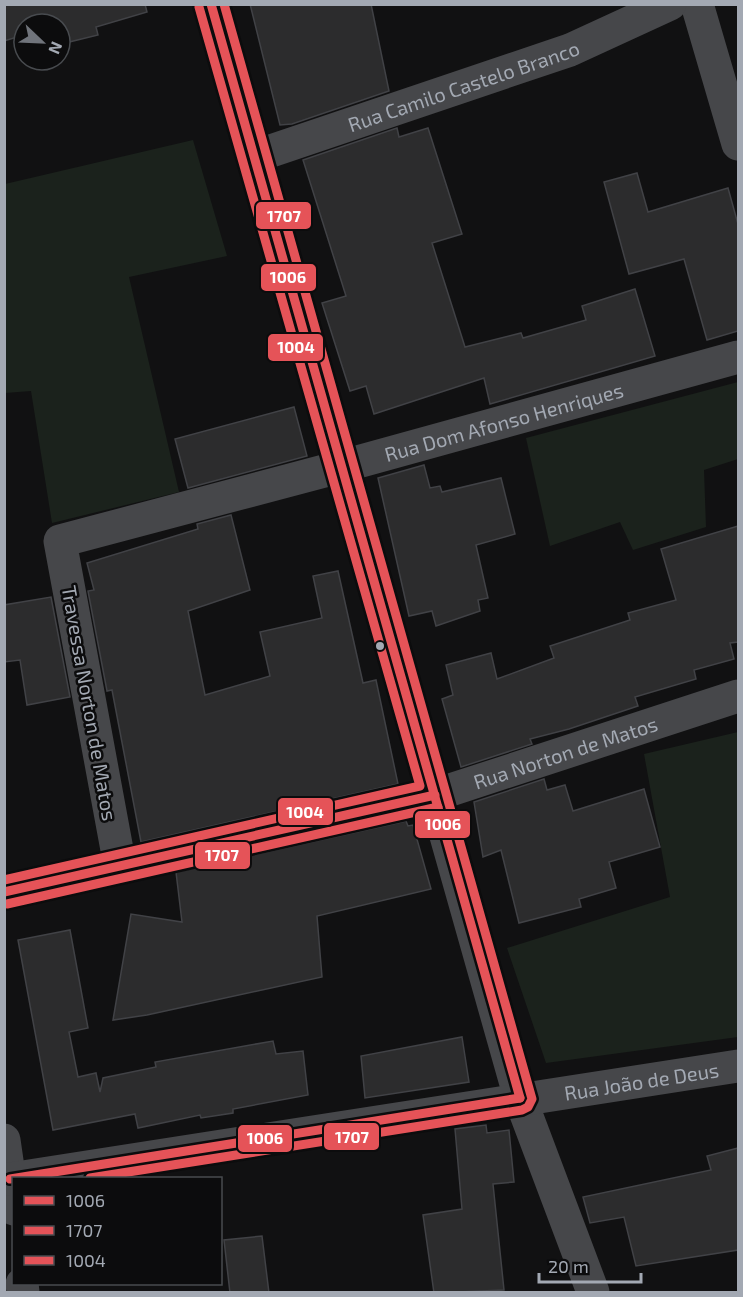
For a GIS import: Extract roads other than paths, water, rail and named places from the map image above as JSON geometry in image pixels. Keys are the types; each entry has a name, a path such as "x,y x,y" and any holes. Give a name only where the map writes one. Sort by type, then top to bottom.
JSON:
{"street":[{"path":"211,4 520,1098 593,1293"},
{"name":"Rua Camilo Castelo Branco","path":"253,157 570,50 669,4"},
{"path":"697,4 738,144"},
{"name":"Rua Dom Afonso Henriques","path":"60,540 343,466 738,357"},
{"name":"Travessa Norton de Matos","path":"60,540 120,866"},
{"name":"Rua Norton de Matos","path":"4,892 435,795 738,696"},
{"name":"Rua João de Deus","path":"102,1177 520,1098 738,1066"},
{"path":"4,1140 12,1194"}]}
